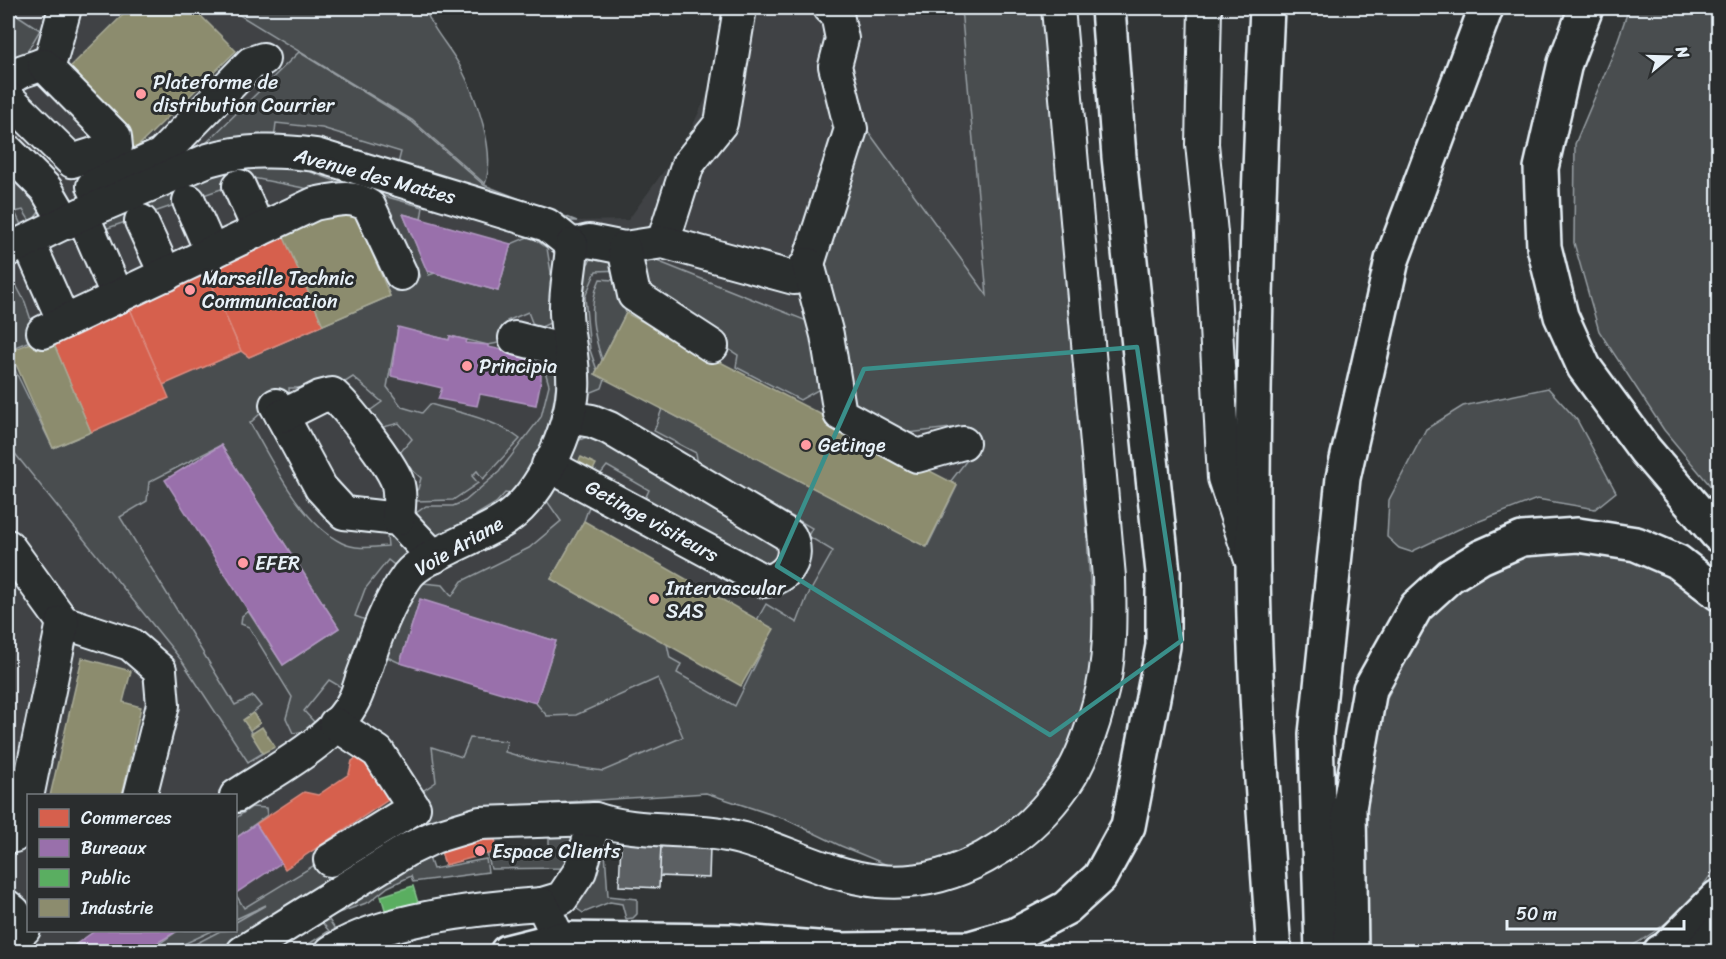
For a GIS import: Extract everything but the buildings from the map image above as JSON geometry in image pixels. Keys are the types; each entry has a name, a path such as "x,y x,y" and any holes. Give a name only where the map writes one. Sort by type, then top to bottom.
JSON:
{"highway":[{"path":"507,951 559,939 680,939 845,951 970,948 1015,935 1066,908 1100,877 1128,826 1163,646 1163,572 1119,157 1108,8"},
{"path":"1267,8 1257,219 1253,564 1261,760 1274,951"},
{"path":"1322,951 1316,734 1343,478 1392,260 1486,8"},
{"path":"1586,8 1565,63 1541,168 1544,247 1561,316 1584,367 1645,450 1719,535"},
{"path":"1352,951 1349,808 1370,689 1416,607 1450,576 1491,552 1522,539 1578,535 1636,544 1678,562 1719,593"},
{"path":"1660,951 1667,948 1719,897"},
{"path":"1700,951 1719,932"}],"street":[{"path":"8,84 10,78 18,72 44,65 51,59 65,8"},
{"path":"663,242 688,164 722,123 740,8"},
{"path":"572,245 590,241 624,248 663,242 794,278 808,264 851,129 835,66 842,39 837,14 830,8"},
{"path":"243,951 407,850 434,837 480,823 603,822 713,833 743,839 845,875 879,881 911,881 944,875 996,852 1027,827 1067,781 1085,745 1100,703 1107,666 1110,623 1109,577 1058,8"},
{"path":"1205,8 1202,144 1211,233 1224,478 1253,564"},
{"path":"83,214 93,186 161,155 251,63 262,59"},
{"path":"8,98 72,161 116,147 115,137 44,65"},
{"name":"Avenue des Mattes","path":"18,245 208,160 230,153 279,150 316,155 547,225 572,245"},
{"path":"8,151 46,189 83,214 118,297"},
{"path":"239,186 259,230"},
{"path":"18,245 54,327 314,204 349,198 359,199 369,206 401,274"},
{"path":"189,201 212,253"},
{"path":"141,220 166,275"},
{"name":"Voie Ariane","path":"237,795 309,748 335,724 354,700 381,623 395,593 410,572 434,557 484,533 508,517 531,496 548,465 568,417 573,388 566,310 572,245"},
{"path":"624,248 634,296 712,346"},
{"path":"808,264 827,335 840,414 917,456 963,442"},
{"path":"515,338 570,352"},
{"path":"398,519 400,497 397,481 345,405 332,394 279,410 321,488 344,513 398,519 434,557"},
{"name":"Getinge visiteurs","path":"548,465 764,581 779,577 794,557 790,536 609,428 592,421 568,417"},
{"path":"8,546 17,577 63,622 130,645 160,670 163,705 140,794"},
{"path":"28,794 63,622"},
{"path":"330,860 414,808 378,752 335,724"},
{"path":"17,838 27,797"},
{"path":"331,951 341,945 401,924 542,904 562,898 580,871 603,822"},
{"path":"542,904 559,939"}],"highlighted area":[{"path":"1137,347 1181,641 1050,735 777,566 864,369"}],"shaded area":[{"path":"8,8 228,8 412,120 485,184 577,221 628,220 685,142 719,63 728,8 961,8 987,297 987,487 934,563 762,705 603,771 539,762 237,921 237,794 27,794 27,932 218,932 180,951 8,951"},
{"path":"228,8 425,8 432,24 457,60 473,94 487,141 488,171 485,184 412,120"},
{"path":"961,8 1049,8 1072,265 1078,410 1094,637 1089,695 1073,747 1019,821 949,864 907,873 841,846 785,819 706,793 552,803 476,816 227,951 180,952 218,932 237,932 237,921 266,905 237,919 237,897 244,908 328,857 404,796 424,790 436,782 432,747 462,757 470,738 507,741 505,752 539,762 603,771 683,737 658,678 576,715 547,716 536,703 556,641 420,600 400,663 385,656 402,610 423,583 443,585 452,596 462,581 529,548 561,521 544,497 554,482 592,498 584,521 551,579 667,644 670,658 681,664 677,673 735,706 773,629 757,620 766,604 797,623 807,597 833,551 808,536 812,528 753,494 749,502 726,488 730,480 698,465 696,453 654,431 662,409 927,547 957,486 950,482 974,451 960,427 890,435 847,401 830,317 825,255 862,123 987,295"},
{"path":"1629,8 1718,8 1718,495 1664,430 1599,331 1574,243 1575,144 1613,54"},
{"path":"8,9 40,30 23,59 8,66"},
{"path":"299,52 411,121 484,185 577,221 560,221 396,171 401,152 322,128 276,123 274,140 151,168 174,147 199,150"},
{"path":"240,165 297,167 352,187 423,207 421,219 403,214 429,275 435,273 498,291 511,244 530,236 547,248 553,285 552,322 535,330 528,312 507,321 514,340 488,345 450,336 449,340 398,328 387,387 402,407 422,413 430,404 500,426 520,439 483,479 477,471 472,476 478,483 453,500 415,501 411,495 418,489 421,478 397,456 412,439 399,423 372,430 364,415 382,402 353,377 336,388 289,388 290,416 262,412 250,423 289,490 313,521 327,534 353,547 388,546 386,528 408,541 409,557 402,571 388,560 365,589 355,616 371,622 344,689 329,680 304,711 317,725 307,731 293,733 286,718 292,697 249,627 241,624 242,616 248,611 283,665 339,628 221,445 149,482 147,501 120,517 235,705 253,696 261,706 244,720 263,753 248,762 182,661 8,445 8,356 53,448 168,398 163,384 241,351 249,357 390,296 386,287 420,277 401,234 329,193 253,178 102,230 99,223 210,173"},
{"path":"8,170 39,201 39,212 31,223 23,210 15,212 23,229 14,235 8,224 10,216"},
{"path":"612,256 621,270 596,271 585,297 590,350 597,370 595,374 605,379 602,388 587,394 578,305 581,273 592,258"},
{"path":"635,258 652,259 807,321 827,385 800,400 736,367 738,355 654,301"},
{"path":"8,270 25,302 37,338 8,350"},
{"path":"600,279 625,281 622,301 626,313 602,360 593,319 594,299"},
{"path":"539,350 556,353 555,391 542,444 519,495 505,493 496,503 476,515 475,525 441,541 430,537 412,516 426,506 453,506 465,501 499,472 541,417 549,385"},
{"path":"1548,388 1577,420 1616,492 1595,509 1537,499 1459,529 1411,552 1399,548 1387,537 1389,500 1426,429 1463,406"},
{"path":"596,435 779,540 781,559 765,571 645,499 649,490 607,466 596,480 572,466 567,454 573,446 582,439"},
{"path":"1530,550 1627,555 1673,569 1718,604 1718,863 1699,890 1677,914 1651,934 1623,951 1368,952 1366,879 1369,757 1377,716 1396,681 1402,654 1425,617 1488,563"},
{"path":"252,807 266,808 267,815 237,837 237,817"},
{"path":"581,827 570,868 491,869 487,854 549,849 549,829"},
{"path":"604,836 608,896 637,899 637,914 633,918 626,919 622,904 610,902 583,913 573,906"},
{"path":"426,849 433,869 486,859 488,872 413,882 411,876 388,887 369,902 327,917 339,935 315,951 296,952 329,931 316,915"},
{"path":"176,932 210,932 169,951 162,951 159,944"}],"place":[{"name":"Plateforme de distribution Courrier","path":"141,94"},
{"name":"Marseille Technic Communication","path":"190,290"},
{"name":"Principia","path":"467,366"},
{"name":"Getinge","path":"806,445"},
{"name":"EFER","path":"243,563"},
{"name":"Intervascular SAS","path":"654,599"},
{"name":"Espace Clients","path":"480,851"}]}
